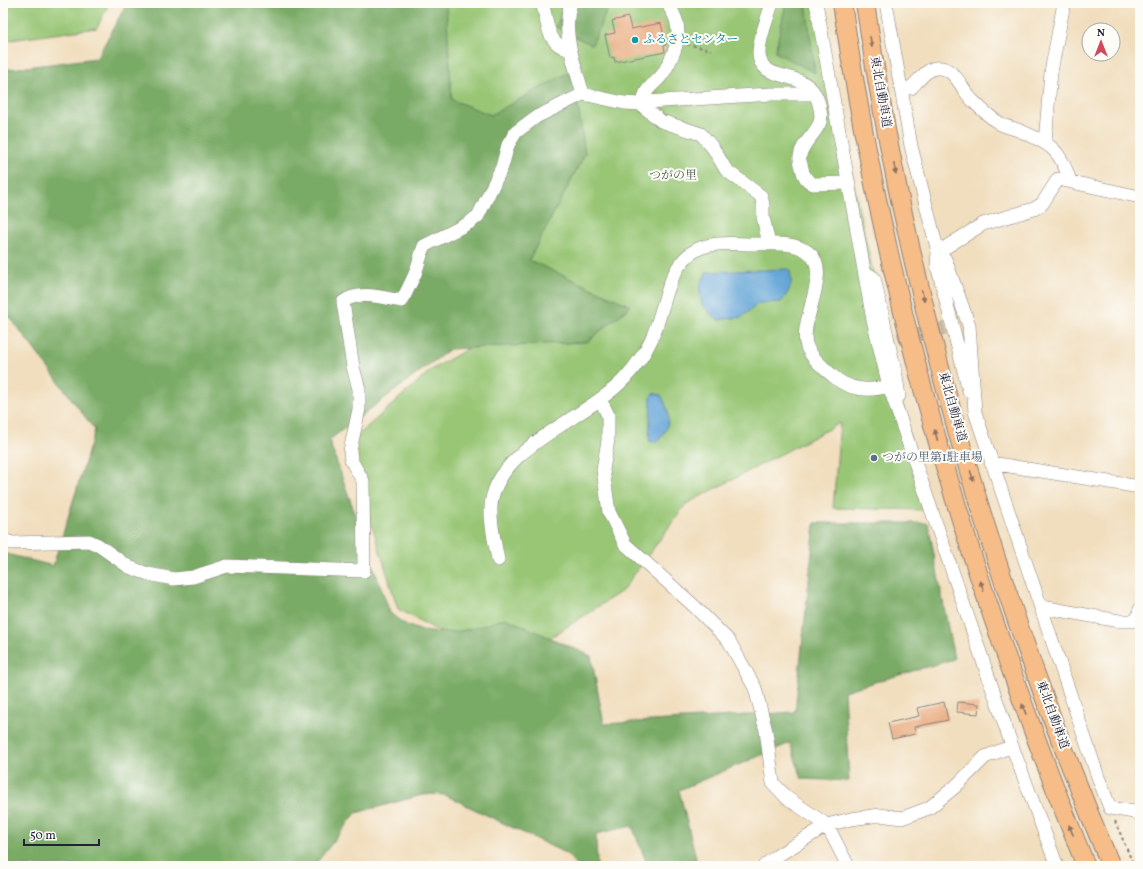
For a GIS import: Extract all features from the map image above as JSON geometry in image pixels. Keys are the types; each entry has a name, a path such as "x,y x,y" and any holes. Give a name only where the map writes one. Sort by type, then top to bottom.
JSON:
{"highway":[{"name":"東北自動車道","path":"842,3 864,132 886,238 937,441 972,555 1020,697 1051,780 1086,866"},
{"name":"東北自動車道","path":"865,3 886,129 908,233 959,435 994,548 1037,675 1073,773 1111,866"}],"street":[{"path":"542,3 549,32 554,43 570,50"},
{"path":"571,3 568,19 570,50 583,94"},
{"path":"772,3 760,48 760,62 764,68 770,72 804,82 815,94 818,100 821,120 816,132 802,149 800,156 802,173 809,182 813,184 849,183"},
{"path":"816,3 873,320 889,386 1012,746 1057,866"},
{"path":"886,3 911,146 938,252 937,266 949,327 975,412 991,463 1042,607 1110,808 1140,813"},
{"path":"1045,142 1051,72 1064,3"},
{"path":"642,103 645,94 664,73 676,49 678,41 676,16 670,8"},
{"path":"901,88 911,88 929,71 942,68 956,79 970,98 984,111 1002,124 1045,142 1058,152 1070,181"},
{"path":"3,540 12,543 89,541 98,545 129,567 148,574 174,579 194,577 227,566 364,571 363,481 351,460 350,451 359,409 359,389 353,367 343,302 348,297 358,296 402,301 424,246 469,223 478,216 502,167 508,144 516,132 536,117 583,94 624,103 642,103 771,94 815,94"},
{"path":"642,103 661,121 701,134 713,148 726,170 761,196 763,204 763,217 769,244"},
{"path":"938,252 983,224 1034,209 1042,204 1058,179 1140,197"},
{"path":"498,560 492,526 491,506 495,488 502,473 531,445 600,399 625,378 641,358 651,340 676,271 685,258 696,250 707,246 721,244 769,244 794,245 809,253 816,266 814,296 805,329 807,346 814,359 842,384 860,389 879,390 889,386"},
{"path":"938,252 945,259 969,325 975,412"},
{"path":"864,272 874,278 893,340 902,424"},
{"path":"600,399 608,415 608,440 603,470 609,512 625,544 693,605 729,641 755,688 766,731 773,783 787,798 827,825 848,866"},
{"path":"991,463 1140,487"},
{"path":"1042,607 1119,621 1137,621 1140,609"},
{"path":"764,866 777,856 827,825 851,819 880,815 902,818 929,808 956,786 985,757 1012,746"}],"path":[{"path":"678,41 711,50"},
{"path":"1110,808 1134,866"}],"green space":[{"path":"3,3 109,3 97,28 3,41"},
{"path":"127,3 446,3 452,100 491,115 573,70 585,154 529,260 631,306 587,342 450,349 329,440 390,613 403,623 429,632 455,632 481,626 505,618 591,656 604,724 795,712 815,523 928,523 954,659 844,691 849,781 802,779 790,743 679,790 698,866 648,866 632,826 596,834 597,866 577,866 567,854 445,795 426,794 356,813 317,862 308,866 3,866 3,553 53,566 95,430 3,308 3,70 97,58"},
{"name":"つがの里","path":"310,3 813,3 926,510 833,508 840,423 686,504 622,591 505,667 398,609 347,445 431,370 551,300"},
{"path":"566,3 610,3 592,45 556,27"},
{"path":"786,3 806,3 815,73 775,52"}],"water":[{"path":"789,269 791,283 787,294 781,302 759,303 742,317 718,320 702,305 699,286 707,272"},
{"path":"654,393 661,395 668,414 667,425 662,436 657,442 649,441 651,397"}],"building":[{"name":"ふるさとセンター","path":"628,17 631,29 661,23 666,45 664,45 665,52 615,62 614,57 610,58 605,35 615,33 612,21"},
{"path":"944,702 948,720 914,727 915,734 892,739 888,723 919,716 917,708"},
{"path":"958,702 979,704 978,714 957,712"}],"tunnel":[{"path":"898,339 945,328"}],"place":[{"name":"ふるさとセンター","path":"635,40"},
{"name":"つがの里第1駐車場","path":"874,458"}]}
